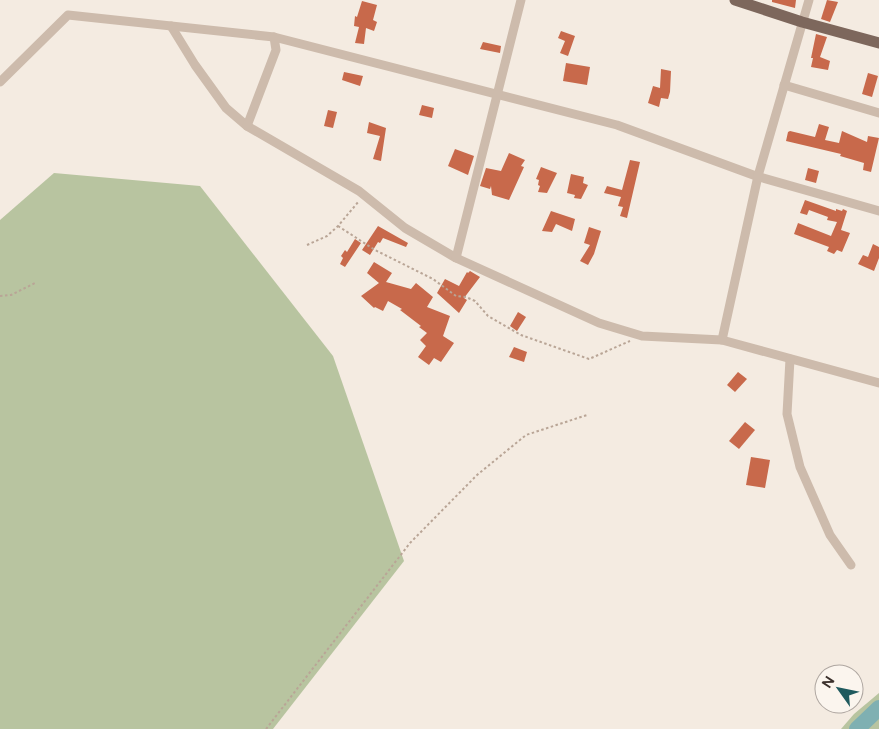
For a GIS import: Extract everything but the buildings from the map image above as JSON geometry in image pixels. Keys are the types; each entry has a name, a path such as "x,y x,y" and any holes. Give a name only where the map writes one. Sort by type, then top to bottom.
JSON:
{"main road":[{"path":"735,0 802,22 879,43"}],"street":[{"path":"456,258 521,0"},
{"path":"722,340 758,176 809,0"},
{"path":"0,82 68,15 274,37 617,125 758,176 879,211"},
{"path":"171,26 195,65 226,108 247,126 364,195 405,228 456,258 599,323 642,336 722,340 879,383"},
{"path":"247,126 276,50 274,37"},
{"path":"784,85 879,113"},
{"path":"790,359 787,414 800,467 830,535 851,564"}],"path":[{"path":"307,245 327,236 364,195"},
{"path":"338,226 375,250 432,279 456,296 466,297 475,301 488,316 521,335 590,359 642,336"},
{"path":"0,296 11,295 35,282"},
{"path":"266,729 410,543 477,475 526,435 587,415"}],"green space":[{"path":"54,173 200,186 333,356 404,561 273,729 0,729 0,220"},
{"path":"879,693 879,729 841,729 854,714 864,714 864,706"}],"waterway":[{"path":"857,729 879,708"}]}
